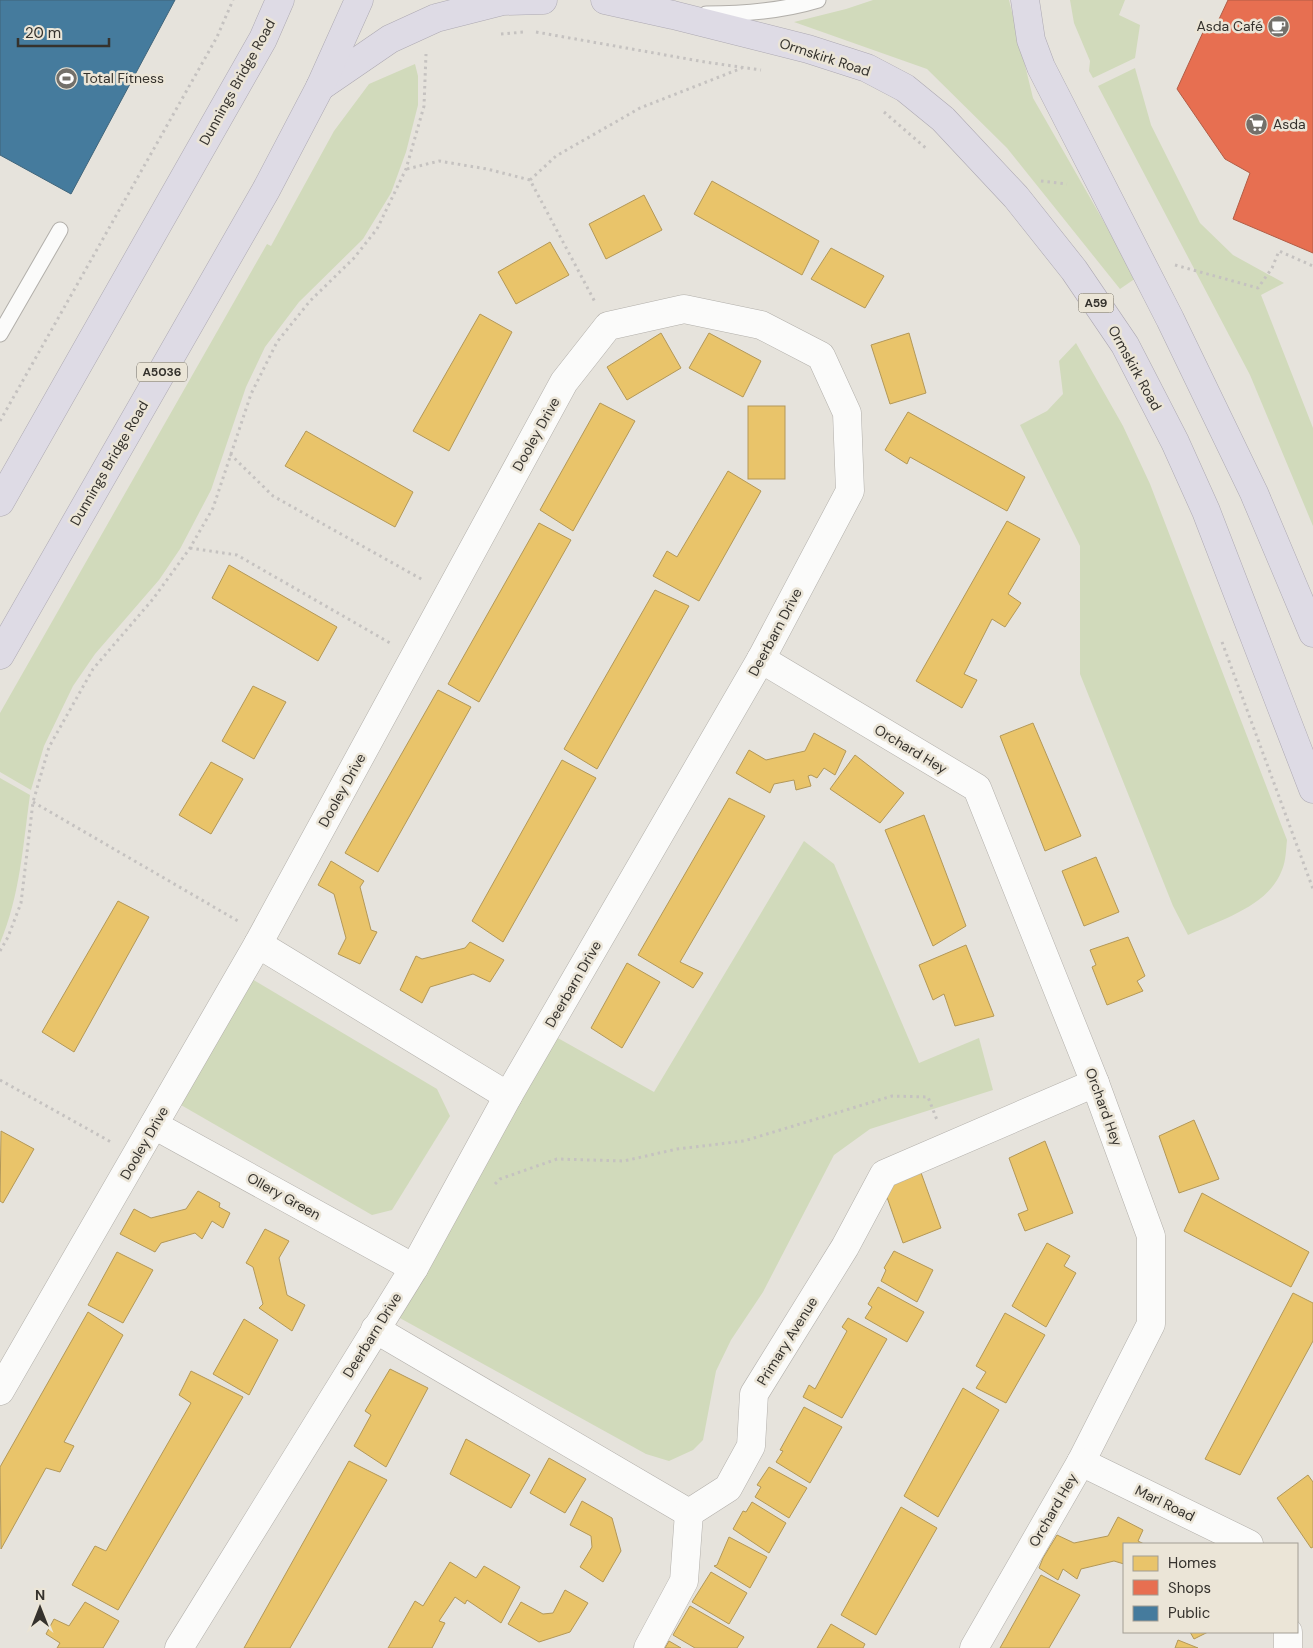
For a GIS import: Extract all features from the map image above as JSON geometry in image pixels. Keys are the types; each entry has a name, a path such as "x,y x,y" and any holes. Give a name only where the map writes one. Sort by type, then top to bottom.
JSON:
{"highway":[{"path":"263,39 264,0"},
{"name":"Dunnings Bridge Road","path":"0,502 263,39 280,0"},
{"name":"A5036","path":"320,87 359,0"},
{"path":"320,87 390,39 436,18 503,1 543,0"},
{"name":"A59","path":"605,0 673,15"},
{"path":"1025,0 1031,40 1041,66 1254,493 1313,633"},
{"name":"Ormskirk Road","path":"673,15 808,49 867,68 905,88 943,119 1016,197 1074,270 1125,345 1175,442 1206,511 1313,789"},
{"name":"Dunnings Bridge Road","path":"0,655 266,190 320,87"}],"street":[{"name":"Deerbarn Drive","path":"179,1648 414,1268 508,1096 761,659 850,491 847,413 821,356 761,325 684,309 608,326"},
{"name":"Dooley Drive","path":"0,1391 261,940 564,382 608,326"},
{"name":"Orchard Hey","path":"761,659 977,788 1095,1083 1151,1236 1151,1324 1081,1462 974,1648"},
{"path":"261,940 508,1096"},
{"name":"Primary Avenue","path":"689,1514 728,1488 751,1446 754,1394 845,1247 884,1174 1095,1083"},
{"name":"Ollery Green","path":"154,1125 414,1268"},
{"path":"375,1329 689,1514 684,1581 648,1648"},
{"name":"Marl Road","path":"1081,1462 1247,1543"},
{"path":"1288,1633 1288,1648"}],"lane":[{"path":"673,15 743,14 800,6 818,0"},
{"path":"0,334 60,230"}],"path":[{"path":"0,421 217,37 233,0"},
{"path":"498,34 537,32 705,62 762,70"},
{"path":"0,951 21,903 33,802 49,747 93,669 153,599 190,548 213,508 251,394 277,342 310,301 354,258 377,229 406,170 424,106 427,48"},
{"path":"530,180 556,156 640,108 744,68"},
{"path":"881,110 933,154"},
{"path":"406,170 439,161 530,180 608,326"},
{"path":"1016,197 1035,181 1082,185 1098,177"},
{"path":"1173,264 1258,288 1272,268 1279,251 1313,266"},
{"path":"230,454 273,496 448,595"},
{"path":"190,548 237,555 415,657"},
{"path":"1219,633 1313,890"},
{"path":"33,802 261,940"},
{"path":"0,1080 136,1156"},
{"path":"494,1186 500,1179 557,1159 624,1161 677,1149 744,1141 892,1096 928,1097 947,1147"}],"green space":[{"path":"873,0 1009,0 1033,98 1136,278 1120,289 1007,148 927,69 794,22"},
{"path":"1070,0 1125,0 1119,15 1140,25 1135,58 1093,78 1089,71 1090,61 1074,23"},
{"path":"415,64 418,76 418,105 406,152 391,193 363,239 299,302 265,347 246,387 211,490 180,549 159,580 95,654 73,686 44,746 31,790 0,772 0,713 267,244 271,246 334,131 369,84"},
{"path":"1135,68 1151,125 1200,223 1233,255 1284,283 1261,295 1313,428 1313,526 1250,375 1098,86"},
{"path":"1076,343 1123,426 1150,484 1287,840 1282,870 1276,883 1266,893 1242,910 1188,935 1173,906 1080,674 1080,546 1020,425 1047,411 1063,394 1059,361"},
{"path":"0,778 30,795 16,889 7,925 0,943"},
{"path":"804,841 834,864 919,1063 979,1038 993,1090 870,1129 834,1155 763,1292 731,1340 716,1371 703,1440 693,1450 669,1461 646,1454 398,1317 556,1037 654,1092"},
{"path":"252,979 437,1089 450,1116 392,1210 372,1215 181,1105"}],"building: Homes":[{"path":"712,181 819,241 802,275 694,214"},
{"path":"644,195 662,230 606,259 589,224"},
{"path":"550,242 569,275 516,304 498,272"},
{"path":"831,248 884,276 865,308 811,279"},
{"path":"480,314 512,332 449,451 413,431"},
{"path":"661,333 681,368 627,400 607,367"},
{"path":"709,333 761,361 743,397 689,368"},
{"path":"909,333 926,393 890,404 871,345"},
{"path":"600,403 635,421 573,531 540,510"},
{"path":"748,406 785,406 785,479 748,479"},
{"path":"908,412 1025,477 1007,511 910,457 907,464 885,450"},
{"path":"306,431 413,492 395,527 285,466"},
{"path":"728,471 761,491 699,601 653,576 667,551 677,557"},
{"path":"1007,521 1040,539 1008,594 1021,603 1005,627 992,619 964,674 977,680 962,708 916,681"},
{"path":"539,523 571,540 479,702 448,684"},
{"path":"229,565 337,627 318,661 212,598"},
{"path":"655,590 689,606 597,769 564,749"},
{"path":"253,686 286,702 254,759 222,741"},
{"path":"438,690 471,707 378,872 345,853"},
{"path":"1033,723 1081,836 1045,851 1000,736"},
{"path":"814,733 846,751 835,775 824,768 817,778 811,775 808,776 811,786 796,790 794,780 774,784 770,793 736,773 749,750 766,760 805,751"},
{"path":"855,755 904,793 880,823 830,789"},
{"path":"562,760 596,778 503,942 472,921"},
{"path":"211,762 243,779 211,834 179,815"},
{"path":"729,798 765,816 680,962 703,973 693,988 638,955"},
{"path":"924,815 966,926 933,946 885,830"},
{"path":"1096,857 1119,912 1084,926 1062,871"},
{"path":"331,861 364,881 360,887 371,930 377,932 360,964 338,954 346,938 334,894 318,885"},
{"path":"118,901 149,917 74,1052 42,1032"},
{"path":"1128,937 1145,976 1137,981 1143,991 1107,1005 1092,967 1096,965 1090,950"},
{"path":"470,942 504,960 490,982 473,974 430,987 422,1003 400,990 416,956 422,959 465,948"},
{"path":"966,945 994,1016 955,1026 944,994 933,1000 919,965"},
{"path":"627,963 660,982 622,1048 591,1028"},
{"path":"1194,1120 1219,1179 1179,1193 1159,1136"},
{"path":"1,1131 34,1149 3,1203 0,1201"},
{"path":"1045,1141 1073,1213 1025,1231 1018,1214 1028,1210 1009,1158"},
{"path":"920,1170 941,1228 903,1243 882,1183"},
{"path":"198,1191 220,1203 219,1207 230,1213 223,1228 212,1221 202,1239 195,1233 161,1243 155,1252 120,1234 134,1209 151,1218 186,1209"},
{"path":"1202,1193 1309,1252 1291,1287 1184,1231"},
{"path":"265,1229 289,1241 279,1258 287,1295 305,1305 292,1331 259,1308 263,1304 253,1267 246,1263"},
{"path":"1047,1243 1070,1256 1064,1266 1076,1273 1046,1327 1012,1306"},
{"path":"894,1251 933,1270 917,1302 881,1281 886,1270 884,1268"},
{"path":"117,1252 153,1270 123,1323 88,1305"},
{"path":"878,1287 924,1312 907,1342 865,1318 872,1307 868,1304"},
{"path":"1293,1293 1313,1303 1313,1341 1240,1475 1205,1459"},
{"path":"88,1312 123,1335 64,1442 74,1446 60,1472 46,1468 1,1549 0,1467"},
{"path":"1005,1313 1045,1335 1006,1403 976,1388 986,1372 976,1366"},
{"path":"848,1318 887,1339 842,1418 803,1397 809,1385 815,1389 847,1331 842,1327"},
{"path":"244,1319 278,1340 249,1395 213,1374"},
{"path":"390,1369 428,1388 386,1467 354,1446 371,1415 365,1411"},
{"path":"191,1371 243,1397 118,1610 72,1585 95,1546 106,1551 191,1403 179,1395"},
{"path":"963,1388 999,1410 938,1517 904,1496"},
{"path":"804,1407 842,1427 810,1483 776,1462 783,1451 780,1450"},
{"path":"466,1439 530,1475 511,1508 450,1474"},
{"path":"549,1458 586,1479 565,1513 530,1493"},
{"path":"349,1461 387,1480 290,1648 244,1648"},
{"path":"769,1467 807,1488 789,1518 755,1497 761,1487 757,1485"},
{"path":"1308,1475 1313,1482 1313,1547 1311,1548 1277,1498"},
{"path":"582,1501 612,1518 621,1551 603,1582 580,1567 592,1547 591,1536 570,1525"},
{"path":"752,1502 786,1523 769,1553 733,1529 743,1511 746,1512"},
{"path":"901,1507 937,1528 876,1635 841,1615"},
{"path":"1118,1517 1143,1530 1138,1541 1142,1543 1123,1543 1123,1564 1114,1561 1081,1569 1077,1579 1063,1569 1058,1580 1039,1568 1057,1535 1074,1543 1108,1536"},
{"path":"729,1537 767,1557 750,1588 714,1566 717,1565"},
{"path":"450,1562 476,1578 484,1566 520,1587 501,1623 467,1600 465,1604 455,1597 439,1621 445,1623 432,1648 388,1648 415,1601 423,1606"},
{"path":"711,1572 747,1593 729,1624 692,1602"},
{"path":"1041,1575 1080,1595 1049,1648 1000,1648"},
{"path":"565,1590 588,1603 570,1632 539,1642 508,1624 521,1602 543,1614 553,1613"},
{"path":"85,1602 119,1621 103,1648 57,1648 60,1643 46,1634 54,1619 69,1626"},
{"path":"690,1606 744,1637 737,1648 695,1648 673,1635"},
{"path":"831,1624 865,1644 863,1648 817,1648"},
{"path":"1191,1633 1206,1633 1194,1639"},
{"path":"1178,1640 1198,1648 1175,1648"},
{"path":"669,1641 681,1648 665,1648"}],"building: Shops":[{"name":"Asda","path":"1228,0 1313,0 1313,253 1233,219 1250,173 1225,159 1177,89 1204,30 1213,32"}],"building: Public":[{"name":"Total Fitness","path":"0,0 175,0 71,194 0,155"}],"place":[{"name":"Asda Café","path":"1279,26"},
{"name":"Total Fitness","path":"67,78"},
{"name":"Asda","path":"1257,124"}]}
